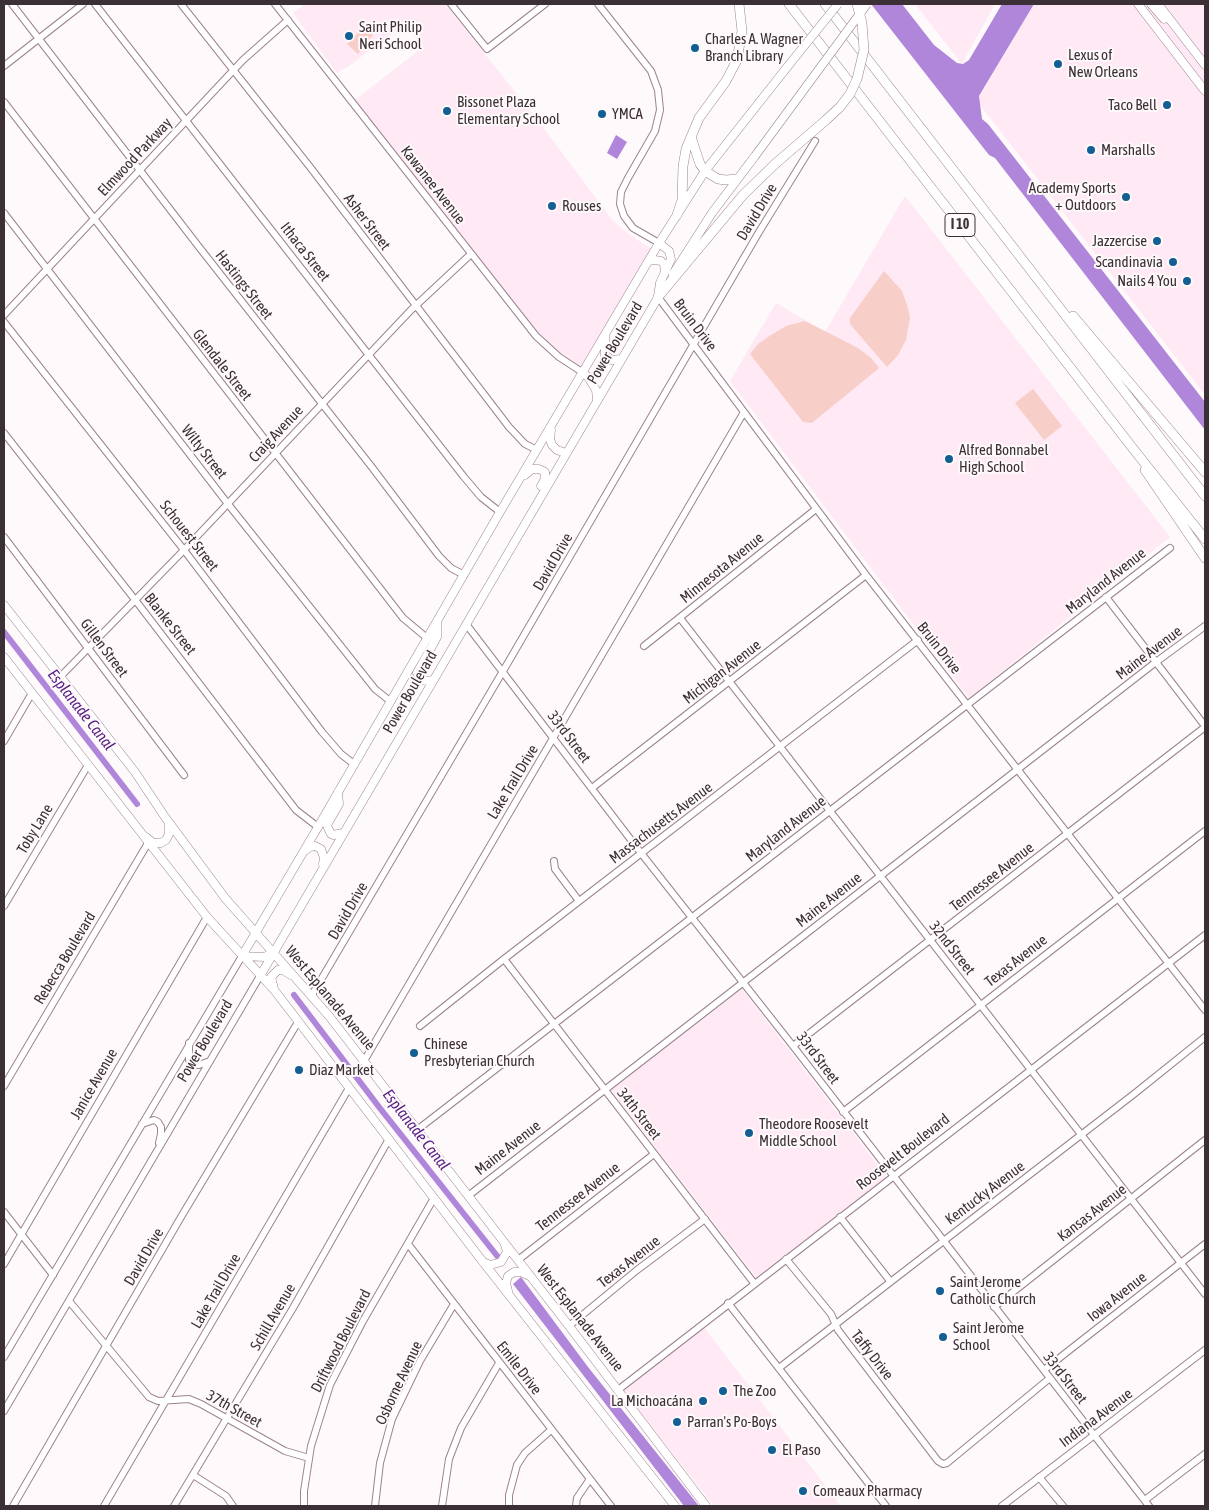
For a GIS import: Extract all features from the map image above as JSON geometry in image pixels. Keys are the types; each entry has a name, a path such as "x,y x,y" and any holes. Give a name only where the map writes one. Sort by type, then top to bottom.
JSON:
{"highway":[{"path":"677,215 682,200 683,166 686,148 699,118 726,82 737,60 742,31 740,4"},
{"name":"I 10","path":"789,4 1205,539"},
{"name":"I 10","path":"825,4 1205,496"},
{"path":"658,298 743,195 774,164 832,114 850,94 857,79 864,50 862,23 857,4"},
{"path":"691,136 700,164 705,171 718,179 736,179"},
{"path":"1014,248 1130,381 1205,472"},
{"path":"1131,446 1148,476 1205,558"}],"main road":[{"name":"Power Boulevard","path":"242,956 582,372 677,215 705,171 838,4"},
{"name":"Power Boulevard","path":"260,976 658,298 736,179 867,4"},
{"path":"1138,4 1205,91"},
{"path":"1151,4 1182,42 1192,47"},
{"path":"1158,4 1205,65"},
{"path":"658,298 660,283 671,259 669,251 660,243"},
{"path":"649,261 661,261 664,264 665,272"},
{"path":"605,334 605,355 612,360 621,359"},
{"path":"582,372 588,377 596,390 597,399"},
{"path":"551,425 550,439 552,446 566,453"},
{"path":"520,478 532,469 539,469 545,472 545,479 540,489 540,498"},
{"name":"West Esplanade Avenue","path":"5,608 135,772 169,823 225,898 312,995 706,1506"},
{"path":"434,680 423,680 418,676 417,672 437,636 438,621"},
{"path":"4,657 207,917 274,990 674,1506"},
{"path":"338,792 338,804 327,825 331,834 343,833"},
{"path":"139,831 153,843 161,843 166,840 169,834 169,823"},
{"path":"303,853 310,846 321,849 324,858 322,869"},
{"path":"242,956 265,957 273,952"},
{"path":"274,990 271,977 278,970 283,970 297,978"},
{"path":"483,1262 490,1265 502,1262 507,1252 504,1242"},
{"path":"509,1295 506,1283 508,1276 514,1272 521,1272 531,1277"}],"street":[{"name":"Hastings Street","path":"12,4 439,556 451,568 464,576"},
{"path":"4,66 83,4"},
{"name":"Ithaca Street","path":"95,4 464,477 481,497 500,512"},
{"name":"Asher Street","path":"181,4 310,167 509,427 525,444 537,450"},
{"name":"Kawanee Avenue","path":"275,4 536,336 560,357 582,372"},
{"path":"451,4 487,49 545,4"},
{"path":"598,4 651,71 658,90 660,110 655,131 621,192 620,204 624,216 633,228 660,243"},
{"name":"Elmwood Parkway","path":"4,315 233,71 288,20"},
{"name":"Glendale Street","path":"4,102 403,618 427,638"},
{"name":"David Drive","path":"312,995 759,232 815,141"},
{"name":"Wilty Street","path":"4,213 228,504 375,689 390,701"},
{"name":"Craig Avenue","path":"60,677 136,601 368,354 415,306 471,254"},
{"name":"Bruin Drive","path":"658,298 866,575 1205,1010"},
{"name":"Schouest Street","path":"4,322 184,550 322,732 341,754 354,764"},
{"name":"Lake Trail Drive","path":"364,1061 744,412"},
{"name":"Blanke Street","path":"4,434 136,601 296,810 318,827"},
{"name":"Minnesota Avenue","path":"644,646 816,509"},
{"name":"Gillen Street","path":"4,537 184,775"},
{"name":"Maryland Avenue","path":"417,1130 1170,548"},
{"name":"Michigan Avenue","path":"592,788 866,575"},
{"path":"1106,597 1205,726"},
{"name":"32nd Street","path":"680,618 1205,1294"},
{"name":"33rd Street","path":"466,624 1149,1506"},
{"name":"Maine Avenue","path":"468,1196 1156,662 1205,626"},
{"name":"Massachusetts Avenue","path":"420,1026 918,640"},
{"path":"4,741 32,693"},
{"name":"Tennessee Avenue","path":"793,1046 1205,726"},
{"name":"Toby Lane","path":"4,906 88,766"},
{"name":"Texas Avenue","path":"843,1112 1205,831"},
{"name":"Rebecca Boulevard","path":"4,1086 148,843"},
{"path":"554,861 554,869 579,902"},
{"name":"Janice Avenue","path":"4,1264 207,917"},
{"name":"Roosevelt Boulevard","path":"618,1390 1205,935"},
{"name":"Power Boulevard","path":"4,1358 189,1042 242,956"},
{"name":"34th Street","path":"504,959 754,1283"},
{"name":"Power Boulevard","path":"4,1412 260,976"},
{"name":"David Drive","path":"13,1506 181,1217 298,1022"},
{"name":"Kentucky Avenue","path":"779,1368 1205,1037"},
{"path":"189,1042 189,1060 199,1066 210,1061"},
{"name":"Lake Trail Drive","path":"104,1506 349,1088"},
{"path":"141,1125 154,1120 161,1127 161,1134 155,1154"},
{"name":"Schill Avenue","path":"174,1506 228,1419 389,1139"},
{"name":"Kansas Avenue","path":"994,1307 1205,1140"},
{"name":"Tennessee Avenue","path":"518,1260 654,1154"},
{"name":"Driftwood Boulevard","path":"304,1506 304,1491 311,1446 330,1385 363,1321 434,1198"},
{"path":"4,1212 53,1275"},
{"path":"840,1217 890,1281"},
{"name":"Texas Avenue","path":"569,1326 637,1270 704,1220"},
{"name":"Emile Drive","path":"408,1244 611,1506"},
{"name":"Iowa Avenue","path":"1044,1370 1205,1244"},
{"name":"Taffy Drive","path":"786,1258 832,1314 834,1324 838,1330 942,1464 947,1463 1050,1378"},
{"name":"37th Street","path":"69,1301 145,1394 158,1400 188,1399 201,1404 285,1451 309,1458"},
{"name":"Osborne Avenue","path":"375,1506 380,1463 392,1419 420,1361 454,1304"},
{"path":"728,1304 886,1506"},
{"name":"Indiana Avenue","path":"1002,1506 1205,1350"},
{"path":"442,1506 449,1459 461,1428 499,1363"},
{"path":"509,1506 509,1495 518,1465 525,1453 551,1430"},
{"path":"1145,1500 1205,1454"},
{"path":"193,1476 226,1496 233,1506"},
{"path":"1039,1477 1063,1506"},
{"path":"576,1506 577,1498 590,1480"}],"shaded area":[{"path":"305,4 445,4 539,122 613,221 653,250 582,368 544,340 529,325 355,100 423,47 404,24 337,73 293,13"},
{"path":"871,4 902,4 934,45 957,63 963,64 969,60 1002,4 1034,4 979,96 982,119 988,124 1205,402 1205,430 995,158 989,155"},
{"path":"915,4 995,4 962,64"},
{"path":"1034,4 1205,4 1205,395 977,101"},
{"path":"364,27 373,35 358,54 347,44"},
{"path":"616,135 627,142 617,159 607,153"},
{"name":"Alfred Bonnabel High School","path":"905,196 1170,537 969,698 730,381 776,303 825,332"},
{"path":"884,271 902,291 910,318 906,340 898,355 887,367 850,324 850,318"},
{"path":"805,321 858,348 871,358 879,368 812,423 803,422 750,354 758,344 786,326"},
{"path":"1033,389 1062,426 1044,440 1015,403"},
{"name":"Theodore Roosevelt Middle School","path":"742,989 887,1177 756,1277 611,1090"},
{"path":"521,1277 588,1367 699,1506 684,1506 513,1284"},
{"path":"700,1322 841,1506 714,1506 619,1385"}],"waterway":[{"name":"Esplanade Canal","path":"4,632 137,804"},
{"name":"Esplanade Canal","path":"294,995 379,1107 498,1257"}],"place":[{"name":"Saint Philip Neri School","path":"349,36"},
{"name":"Charles A. Wagner Branch Library","path":"695,48"},
{"name":"Lexus of New Orleans","path":"1058,64"},
{"name":"Taco Bell","path":"1167,105"},
{"name":"Bissonet Plaza Elementary School","path":"447,111"},
{"name":"YMCA","path":"602,114"},
{"name":"Marshalls","path":"1091,150"},
{"name":"Academy Sports + Outdoors","path":"1126,197"},
{"name":"Rouses","path":"552,206"},
{"name":"Jazzercise","path":"1157,241"},
{"name":"Scandinavia","path":"1173,262"},
{"name":"Nails 4 You","path":"1187,281"},
{"name":"Alfred Bonnabel High School","path":"949,459"},
{"name":"Chinese Presbyterian Church","path":"414,1053"},
{"name":"Diaz Market","path":"299,1070"},
{"name":"Theodore Roosevelt Middle School","path":"749,1133"},
{"name":"Saint Jerome Catholic Church","path":"940,1291"},
{"name":"Saint Jerome School","path":"943,1337"},
{"name":"The Zoo","path":"723,1391"},
{"name":"La Michoacána","path":"703,1401"},
{"name":"Parran's Po-Boys","path":"677,1422"},
{"name":"El Paso","path":"772,1450"},
{"name":"Comeaux Pharmacy","path":"803,1491"}]}
